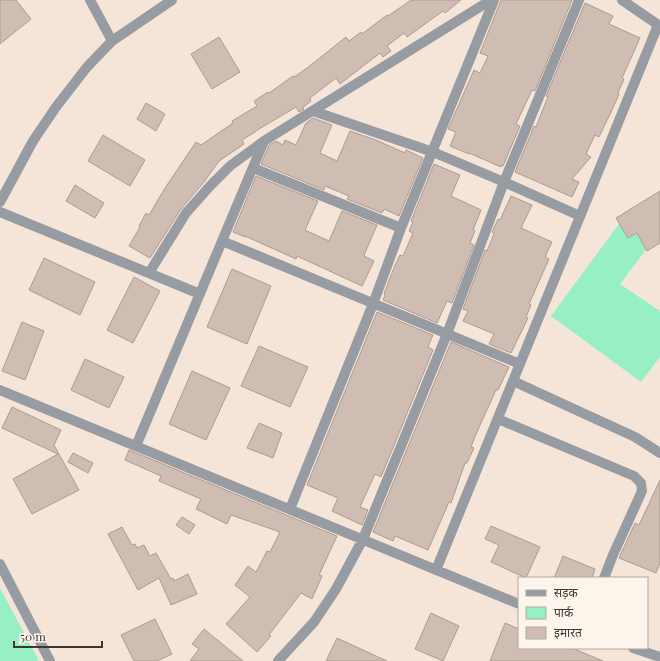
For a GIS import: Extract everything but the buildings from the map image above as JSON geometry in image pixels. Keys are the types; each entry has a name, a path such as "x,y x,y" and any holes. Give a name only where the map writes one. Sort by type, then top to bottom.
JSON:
{"street":[{"path":"90,0 112,41"},
{"path":"0,202 33,141 56,107 87,67 112,41 172,0"},
{"path":"150,273 186,213 230,166 264,141 491,0"},
{"path":"290,510 373,304 401,228 494,0"},
{"path":"278,661 314,622 336,589 363,539 447,334 504,182 578,0"},
{"path":"436,570 659,26 622,0"},
{"path":"313,111 433,152 580,216"},
{"path":"136,446 264,141"},
{"path":"253,168 401,228"},
{"path":"0,212 200,294"},
{"path":"222,241 520,364"},
{"path":"513,381 635,437 660,453"},
{"path":"0,390 518,604"},
{"path":"498,419 634,476 641,483 642,491 604,577"},
{"path":"0,564 50,661"},
{"path":"636,649 660,657"}],"green space":[{"path":"627,213 657,235 620,284 660,311 660,357 641,382 551,316"},
{"path":"0,588 39,661 0,661"}]}
